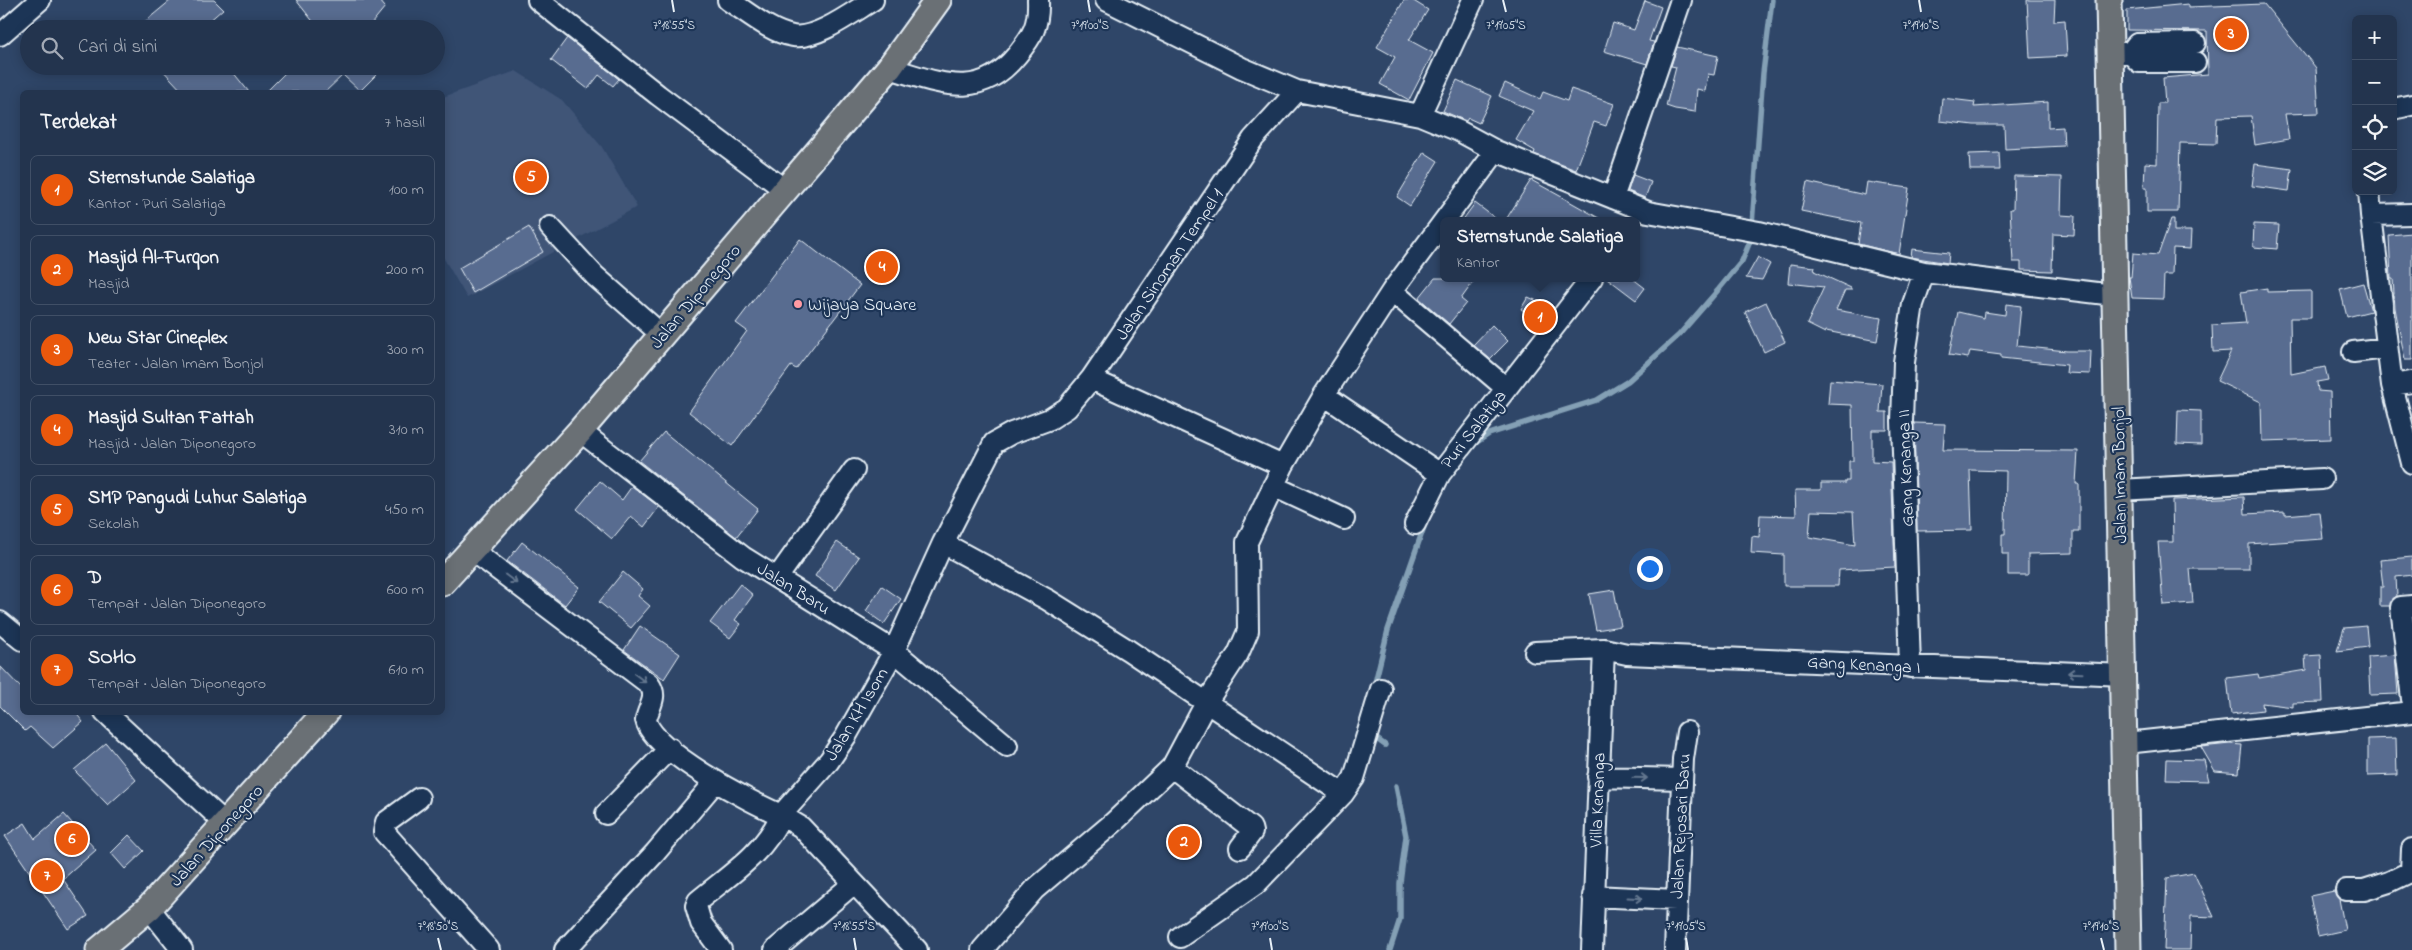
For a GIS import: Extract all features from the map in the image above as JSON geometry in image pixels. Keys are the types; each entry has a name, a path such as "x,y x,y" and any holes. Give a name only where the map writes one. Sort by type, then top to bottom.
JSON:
{"main road":[{"name":"Jalan Diponegoro","path":"445,580 580,431 662,335 889,68 938,0"},
{"name":"Jalan Imam Bonjol","path":"2110,0 2120,53 2114,295 2126,743 2128,950"},
{"name":"Jalan Diponegoro","path":"99,950 149,908 323,715"}],"street":[{"path":"0,35 40,0"},
{"path":"538,0 658,96 785,190"},
{"path":"728,0 777,30 793,36 809,35 873,0"},
{"path":"889,68 938,84 976,84 990,78 1008,66 1032,37 1039,19 1038,0"},
{"path":"1106,0 1242,68 1297,91 1420,115 1623,208 1759,232 1924,272 2114,295"},
{"path":"1420,115 1473,0"},
{"path":"1623,208 1681,0"},
{"path":"2120,53 2139,62 2194,53"},
{"name":"Jalan Sinoman Tempel 1","path":"1032,427 1050,419 1067,408 1091,379 1253,139 1297,91"},
{"path":"2397,108 2412,105"},
{"path":"1447,217 1496,151"},
{"path":"2370,195 2392,384 2412,463"},
{"path":"2372,215 2412,214"},
{"path":"982,950 1035,889 1113,823 1172,768 1206,703 1238,654 1248,631 1250,605 1246,568 1247,542 1273,486 1324,395 1392,291 1440,226"},
{"path":"550,227 595,276 662,335"},
{"name":"Gang Kenanga II","path":"1910,667 1902,421 1904,362 1913,304 1924,272"},
{"name":"Puri Salatiga","path":"1324,395 1440,474 1589,282"},
{"path":"1392,291 1506,388"},
{"path":"2353,352 2387,348"},
{"path":"1091,379 1283,466"},
{"path":"2392,384 2412,382"},
{"name":"Jalan KH Isom","path":"721,950 701,923 696,906 698,901 742,867 775,829 780,815 828,761 846,736 894,651 943,543 994,443 1012,433 1032,427"},
{"name":"Jalan Baru","path":"580,431 743,556 894,651 1007,746"},
{"path":"777,578 854,470"},
{"path":"1415,524 1440,474"},
{"path":"2119,490 2322,479"},
{"path":"1273,486 1344,519"},
{"path":"943,543 1048,600 1128,650 1206,703 1343,788"},
{"path":"472,550 649,684 653,689 654,696 647,712 647,727 652,734 715,782 801,827 917,950"},
{"path":"2412,606 2400,607 2412,699"},
{"path":"0,622 20,638"},
{"path":"1535,652 1604,649"},
{"name":"Gang Kenanga I","path":"1604,649 1627,654 2124,675"},
{"name":"Villa Kenanga","path":"1592,950 1604,649"},
{"path":"1180,938 1256,884 1343,788 1370,728 1381,689"},
{"path":"2126,743 2412,712"},
{"path":"108,715 226,824"},
{"name":"Jalan Rejosari Baru","path":"1675,950 1682,779 1687,732"},
{"path":"606,814 670,748"},
{"path":"1172,768 1251,828 1252,832 1240,848"},
{"path":"1598,777 1682,779"},
{"path":"565,950 654,853 715,782"},
{"path":"419,798 386,822 384,832 489,950"},
{"path":"2346,890 2364,890 2389,882 2412,871 2412,849"},
{"path":"775,950 854,884"},
{"path":"1593,896 1676,900"},
{"path":"149,908 182,950"}],"shaded area":[{"path":"516,71 562,100 602,147 637,207 467,298 445,260 445,96"}],"building":[{"path":"171,0 214,0 223,9 210,20 147,20"},
{"path":"296,0 379,0 385,7 374,20 312,20"},
{"path":"1404,0 1412,0 1428,10 1409,40 1433,53 1409,100 1380,84 1395,57 1377,47"},
{"path":"2027,0 2055,0 2054,21 2065,20 2067,56 2030,58"},
{"path":"1645,1 1661,7 1649,41 1654,42 1647,64 1604,51 1613,23 1634,30"},
{"path":"2188,4 2188,7 2264,4 2316,68 2319,113 2285,114 2289,139 2255,145 2251,116 2217,117 2216,144 2180,143 2178,212 2147,212 2147,188 2144,188 2145,163 2157,164 2158,103 2165,103 2163,78 2208,74 2207,31 2127,30 2127,10"},
{"path":"567,38 619,79 613,86 599,75 588,89 551,60"},
{"path":"1677,47 1718,56 1714,75 1708,74 1705,91 1697,89 1695,112 1666,106 1676,67 1671,66"},
{"path":"167,75 235,75 247,90 181,90"},
{"path":"283,75 343,75 327,90 268,90"},
{"path":"343,75 376,75 361,90"},
{"path":"1457,80 1492,96 1479,123 1468,118 1466,121 1443,111"},
{"path":"1505,83 1540,99 1543,92 1567,101 1571,89 1614,104 1606,126 1594,122 1576,170 1534,154 1535,151 1516,140 1533,111 1499,96"},
{"path":"1942,98 1975,102 1974,107 2048,102 2048,128 2063,127 2064,146 2005,149 2004,125 1974,125 1940,121"},
{"path":"1424,152 1438,161 1410,206 1397,197"},
{"path":"1999,153 2000,170 1970,170 1969,154"},
{"path":"2255,164 2292,169 2289,191 2252,186"},
{"path":"1633,175 1651,182 1645,198 1628,191"},
{"path":"2014,176 2062,177 2061,215 2075,216 2074,235 2053,234 2052,271 2021,270 2021,262 2013,262 2010,209 2013,209"},
{"path":"1531,180 1597,217 1508,217"},
{"path":"1807,182 1865,195 1867,182 1909,188 1899,254 1858,244 1861,223 1801,211"},
{"path":"1475,203 1494,217 1465,217"},
{"path":"2171,219 2174,219 2174,231 2191,231 2190,249 2173,248 2172,275 2164,275 2163,299 2132,298 2129,277 2131,277 2133,253 2158,255"},
{"path":"2254,224 2279,225 2277,249 2253,247"},
{"path":"529,227 543,252 473,293 459,268"},
{"path":"2412,233 2412,360 2405,360 2395,308 2393,279 2391,279 2389,235"},
{"path":"800,239 860,285 796,369 791,366 732,446 689,412 747,331 736,323"},
{"path":"1912,249 1949,253 1948,263 1911,257"},
{"path":"1758,257 1770,264 1762,280 1746,278"},
{"path":"1790,264 1815,267 1814,271 1851,288 1851,290 1845,290 1836,310 1881,318 1877,341 1826,331 1825,333 1807,324 1824,287 1788,283"},
{"path":"1435,278 1440,278 1440,282 1473,282 1461,299 1466,303 1449,324 1419,298"},
{"path":"1612,282 1637,282 1645,288 1636,300"},
{"path":"2363,283 2371,311 2347,317 2340,289"},
{"path":"2267,288 2267,292 2311,291 2311,318 2290,318 2291,374 2325,367 2328,380 2317,382 2318,391 2330,392 2331,439 2262,441 2261,402 2217,381 2231,351 2213,352 2212,325 2246,323 2241,292"},
{"path":"1528,297 1554,308 1541,324 1521,309"},
{"path":"1766,302 1785,342 1764,352 1745,312"},
{"path":"2006,304 2021,306 2017,346 2067,351 2091,351 2090,374 2066,373 2067,365 2001,358 2001,355 1970,351 1968,358 1949,355 1958,312 1984,318 1985,312 2005,315"},
{"path":"1492,325 1508,341 1490,359 1473,345"},
{"path":"1830,380 1882,384 1880,412 1887,412 1887,430 1872,430 1872,461 1891,462 1895,567 1839,570 1838,586 1784,586 1784,555 1751,553 1752,536 1759,537 1760,515 1796,516 1795,490 1821,490 1821,483 1845,483 1845,481 1849,481 1849,461 1853,461 1852,405 1828,404","holes":["1811,511 1853,512 1855,545 1809,537"]},
{"path":"2178,410 2201,411 2201,445 2177,444"},
{"path":"1914,423 1945,424 1943,450 2078,451 2076,484 2079,484 2079,531 2073,531 2073,553 2028,554 2028,575 2008,575 2008,554 2002,554 2002,534 2005,534 2006,471 1970,470 1972,530 1917,531"},
{"path":"664,432 758,509 736,537 639,461"},
{"path":"600,481 622,500 632,486 659,507 644,527 631,516 612,539 577,509"},
{"path":"2244,497 2245,514 2285,512 2285,515 2320,512 2323,539 2249,544 2249,569 2190,569 2193,603 2163,605 2158,542 2173,542 2172,500"},
{"path":"522,542 579,587 565,605 507,561"},
{"path":"837,542 859,557 836,590 815,576"},
{"path":"2412,557 2412,575 2396,577 2397,596 2390,606 2380,606 2380,587 2383,587 2380,560"},
{"path":"623,572 643,589 638,596 650,606 631,628 599,602"},
{"path":"740,584 753,595 735,620 741,624 730,638 710,623"},
{"path":"882,586 901,599 884,624 866,611"},
{"path":"1614,590 1621,626 1596,630 1589,594"},
{"path":"640,626 680,654 664,679 624,650"},
{"path":"2366,626 2368,647 2337,651 2344,628"},
{"path":"2321,655 2323,702 2293,703 2293,707 2262,703 2263,710 2231,714 2227,678 2258,674 2259,678 2306,670 2305,656"},
{"path":"2395,655 2398,694 2370,695 2368,657"},
{"path":"0,666 20,687 20,715 77,715 83,722 53,748 30,727 25,731 0,706"},
{"path":"2396,738 2397,775 2368,776 2368,739"},
{"path":"106,743 136,780 108,805 74,770"},
{"path":"2230,744 2242,745 2239,773 2215,771 2201,747"},
{"path":"2167,759 2204,760 2209,781 2166,780"},
{"path":"64,814 96,850 63,879 88,916 68,929 5,836 25,823 35,839"},
{"path":"129,835 144,851 125,869 111,853"},
{"path":"2194,873 2214,917 2191,916 2190,950 2164,950 2167,878"},
{"path":"2334,891 2339,899 2345,930 2318,936 2310,896"}],"waterway":[{"path":"1474,444 1489,434 1597,400 1628,381 1679,335 1742,261 1751,239 1763,73 1772,0"},
{"path":"1374,687 1388,630 1425,524"},
{"path":"1370,734 1385,745"},
{"path":"1390,950 1400,919 1400,883 1406,836 1396,786"}],"place":[{"name":"New Star Cineplex","path":"2231,34"},
{"name":"SMP Pangudi Luhur Salatiga","path":"531,177"},
{"name":"Masjid Sultan Fattah","path":"882,267"},
{"name":"Wijaya Square","path":"798,304"},
{"name":"Sternstunde Salatiga","path":"1540,317"},
{"name":"D","path":"72,839"},
{"name":"Masjid Al-Furqon","path":"1184,842"},
{"name":"SOHO","path":"47,876"}]}
